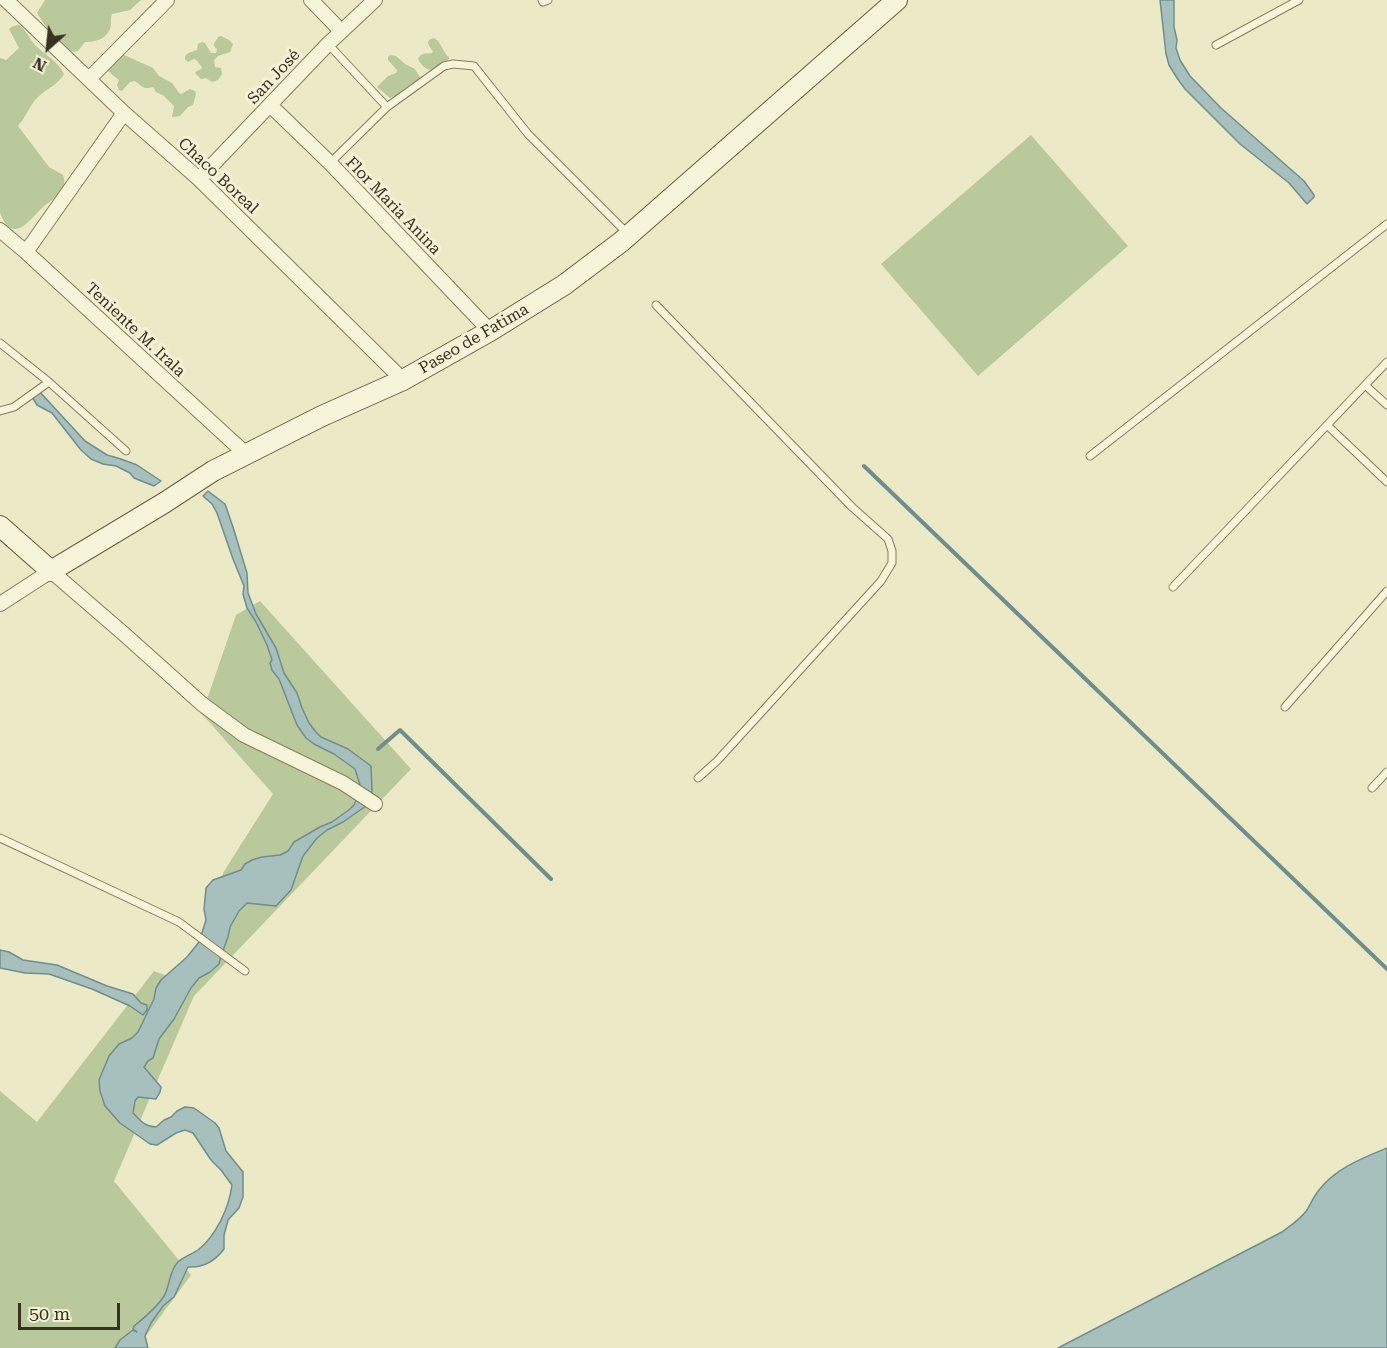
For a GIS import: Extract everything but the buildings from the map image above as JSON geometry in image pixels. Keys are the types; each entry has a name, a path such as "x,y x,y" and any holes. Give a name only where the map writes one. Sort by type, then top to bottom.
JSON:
{"street":[{"name":"Chaco Boreal","path":"6,0 124,113 199,179 403,380"},
{"path":"89,79 167,0"},
{"path":"311,0 341,31"},
{"name":"San José","path":"199,179 328,44 375,0"},
{"name":"Paseo de Fatima","path":"0,604 213,471 322,416 403,380 490,331 564,285 629,235 897,0"},
{"name":"Flor Maria Anina","path":"270,105 330,163 490,331"},
{"path":"26,252 124,113"},
{"name":"Teniente M. Irala","path":"1,234 26,252 247,455"},
{"path":"0,526 202,704 244,735 344,783 375,804"}],"lane":[{"path":"542,0 543,2 548,0"},
{"path":"1216,45 1299,0"},
{"path":"328,44 387,107"},
{"path":"330,163 387,107 444,66 453,64 474,66 528,134 629,235"},
{"path":"1090,456 1387,224"},
{"path":"656,305 852,507 888,539 892,551 892,563 881,581 717,761 698,778"},
{"path":"0,343 49,382 126,451"},
{"path":"1173,587 1387,362"},
{"path":"0,411 14,407 49,382"},
{"path":"1365,385 1387,405"},
{"path":"1327,425 1387,482"},
{"path":"1285,707 1387,591"},
{"path":"1372,788 1387,771"},
{"path":"0,838 179,922 245,970"}],"green space":[{"path":"45,0 141,0 130,10 112,14 110,29 103,38 85,42 78,51 72,52 56,44 37,13"},
{"path":"19,25 64,74 59,81 35,100 18,126 49,167 63,175 64,182 62,189 55,197 25,225 15,229 5,222 0,213 0,58 6,60 19,48 9,29"},
{"path":"221,36 233,44 230,52 214,60 215,67 221,68 222,74 218,80 212,82 206,78 201,79 195,73 202,67 194,59 188,62 185,59 186,55 197,50 198,44 202,42 211,53 216,53 217,49 214,44"},
{"path":"434,38 449,59 437,68 429,70 418,59 422,54 432,53 428,42"},
{"path":"122,54 153,68 159,76 172,83 179,93 190,89 195,91 193,105 180,116 172,117 174,106 153,87 145,88 135,81 130,82 122,91 119,90 117,85 119,80 104,66"},
{"path":"390,55 396,56 415,69 421,79 418,83 412,83 390,98 377,87 388,76 396,73 397,70 388,60"},
{"path":"1031,135 1128,246 978,376 881,264"},
{"path":"260,601 411,769 194,996 114,1181 191,1275 137,1348 0,1348 0,1091 37,1122 154,971 178,980 211,929 223,873 273,794 202,714 236,615"}],"water":[{"path":"1160,0 1174,0 1176,48 1190,76 1221,108 1304,181 1314,195 1307,204 1289,183 1240,144 1185,89 1177,78 1169,65 1166,54"},
{"path":"38,390 85,441 107,455 137,465 161,481 154,486 134,478 130,473 116,466 91,459 81,450 52,413 37,405 32,397"},
{"path":"208,491 225,504 247,573 248,593 256,614 276,648 284,673 297,693 309,723 321,737 348,749 371,766 372,790 371,798 366,806 317,838 303,856 291,890 276,906 247,903 239,911 230,927 219,964 199,978 191,988 174,1019 159,1039 153,1058 144,1067 161,1087 160,1092 156,1099 138,1097 133,1113 146,1125 156,1127 185,1107 194,1108 215,1123 219,1128 226,1151 243,1172 243,1197 239,1208 228,1220 224,1235 224,1249 209,1263 188,1267 174,1297 163,1306 151,1323 145,1336 148,1348 115,1348 120,1340 133,1330 137,1332 133,1329 134,1326 161,1300 178,1262 205,1244 216,1229 225,1212 232,1185 211,1160 193,1133 185,1130 176,1133 157,1145 150,1144 120,1123 105,1106 100,1091 99,1080 109,1056 119,1044 132,1038 138,1032 161,980 187,957 199,942 206,920 204,909 206,888 213,880 241,870 252,860 280,855 288,851 294,842 332,822 350,809 357,798 360,785 355,769 306,738 297,725 279,679 272,670 270,663 272,660 267,645 247,608 243,594 244,586 217,513 212,504 203,496"},
{"path":"0,950 23,960 57,965 133,994 141,1003 147,1005 147,1010 143,1015 130,1006 92,989 49,974 25,973 0,968"},
{"path":"1387,1148 1387,1348 1058,1348 1282,1232 1305,1213 1317,1192 1333,1176 1350,1164"}],"waterway":[{"path":"864,466 1387,969"},
{"path":"378,749 400,730 551,879"}]}
